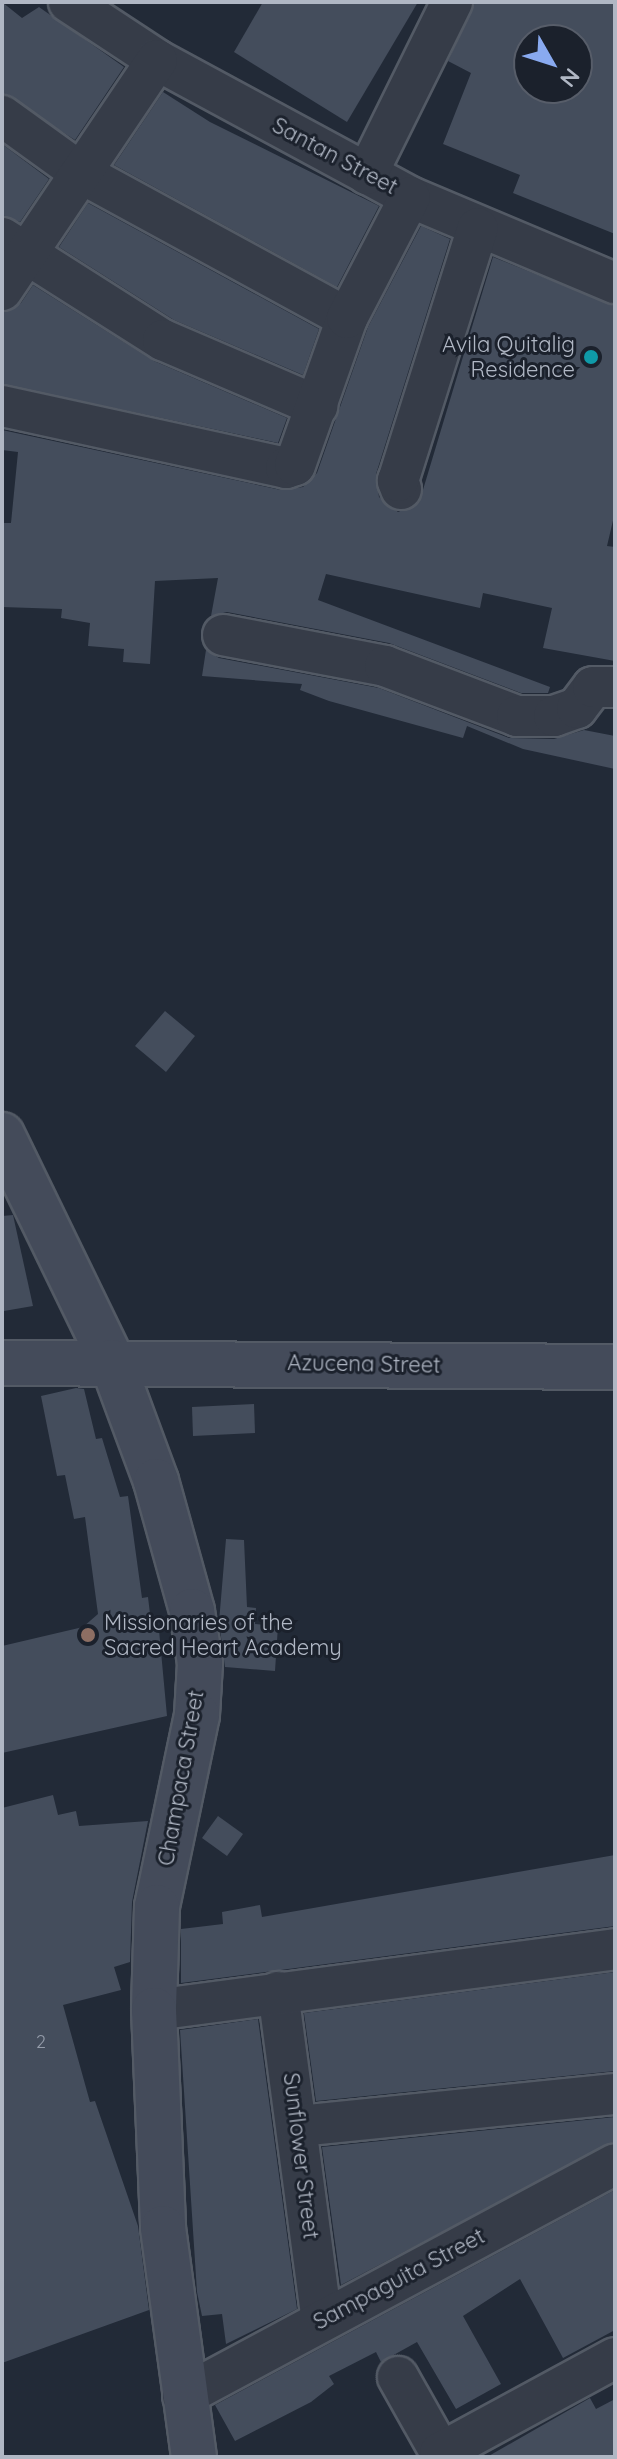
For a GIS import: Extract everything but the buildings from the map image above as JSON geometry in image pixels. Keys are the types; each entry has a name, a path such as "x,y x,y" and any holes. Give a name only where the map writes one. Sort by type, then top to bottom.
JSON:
{"street":[{"name":"Santan Street","path":"69,2 157,60 410,197 615,283"},
{"path":"367,174 452,2"},
{"path":"2,290 14,246 81,173 157,60"},
{"path":"2,116 81,173 347,318"},
{"path":"2,406 286,468 301,456 347,318 410,197"},
{"path":"401,489 398,481 478,228"},
{"path":"14,246 163,340 317,406"},
{"path":"223,635 385,666 517,716 554,716 577,708 593,687 615,687"},
{"name":"Champaca Street","path":"2,1135 112,1362 156,1481 192,1611 200,1663 197,1715 157,1907 154,2010 163,2228 183,2396 194,2457"},
{"name":"Azucena Street","path":"2,1363 615,1367"},
{"path":"154,2010 615,1949"},
{"name":"Sunflower Street","path":"278,1992 299,2126 322,2320"},
{"path":"299,2126 615,2094"},
{"name":"Sampaguita Street","path":"183,2396 615,2164"},
{"path":"398,2377 441,2455 615,2358"}],"place":[{"name":"Avila Quitalig Residence","path":"591,357"},
{"name":"Missionaries of the Sacred Heart Academy","path":"88,1635"}]}
